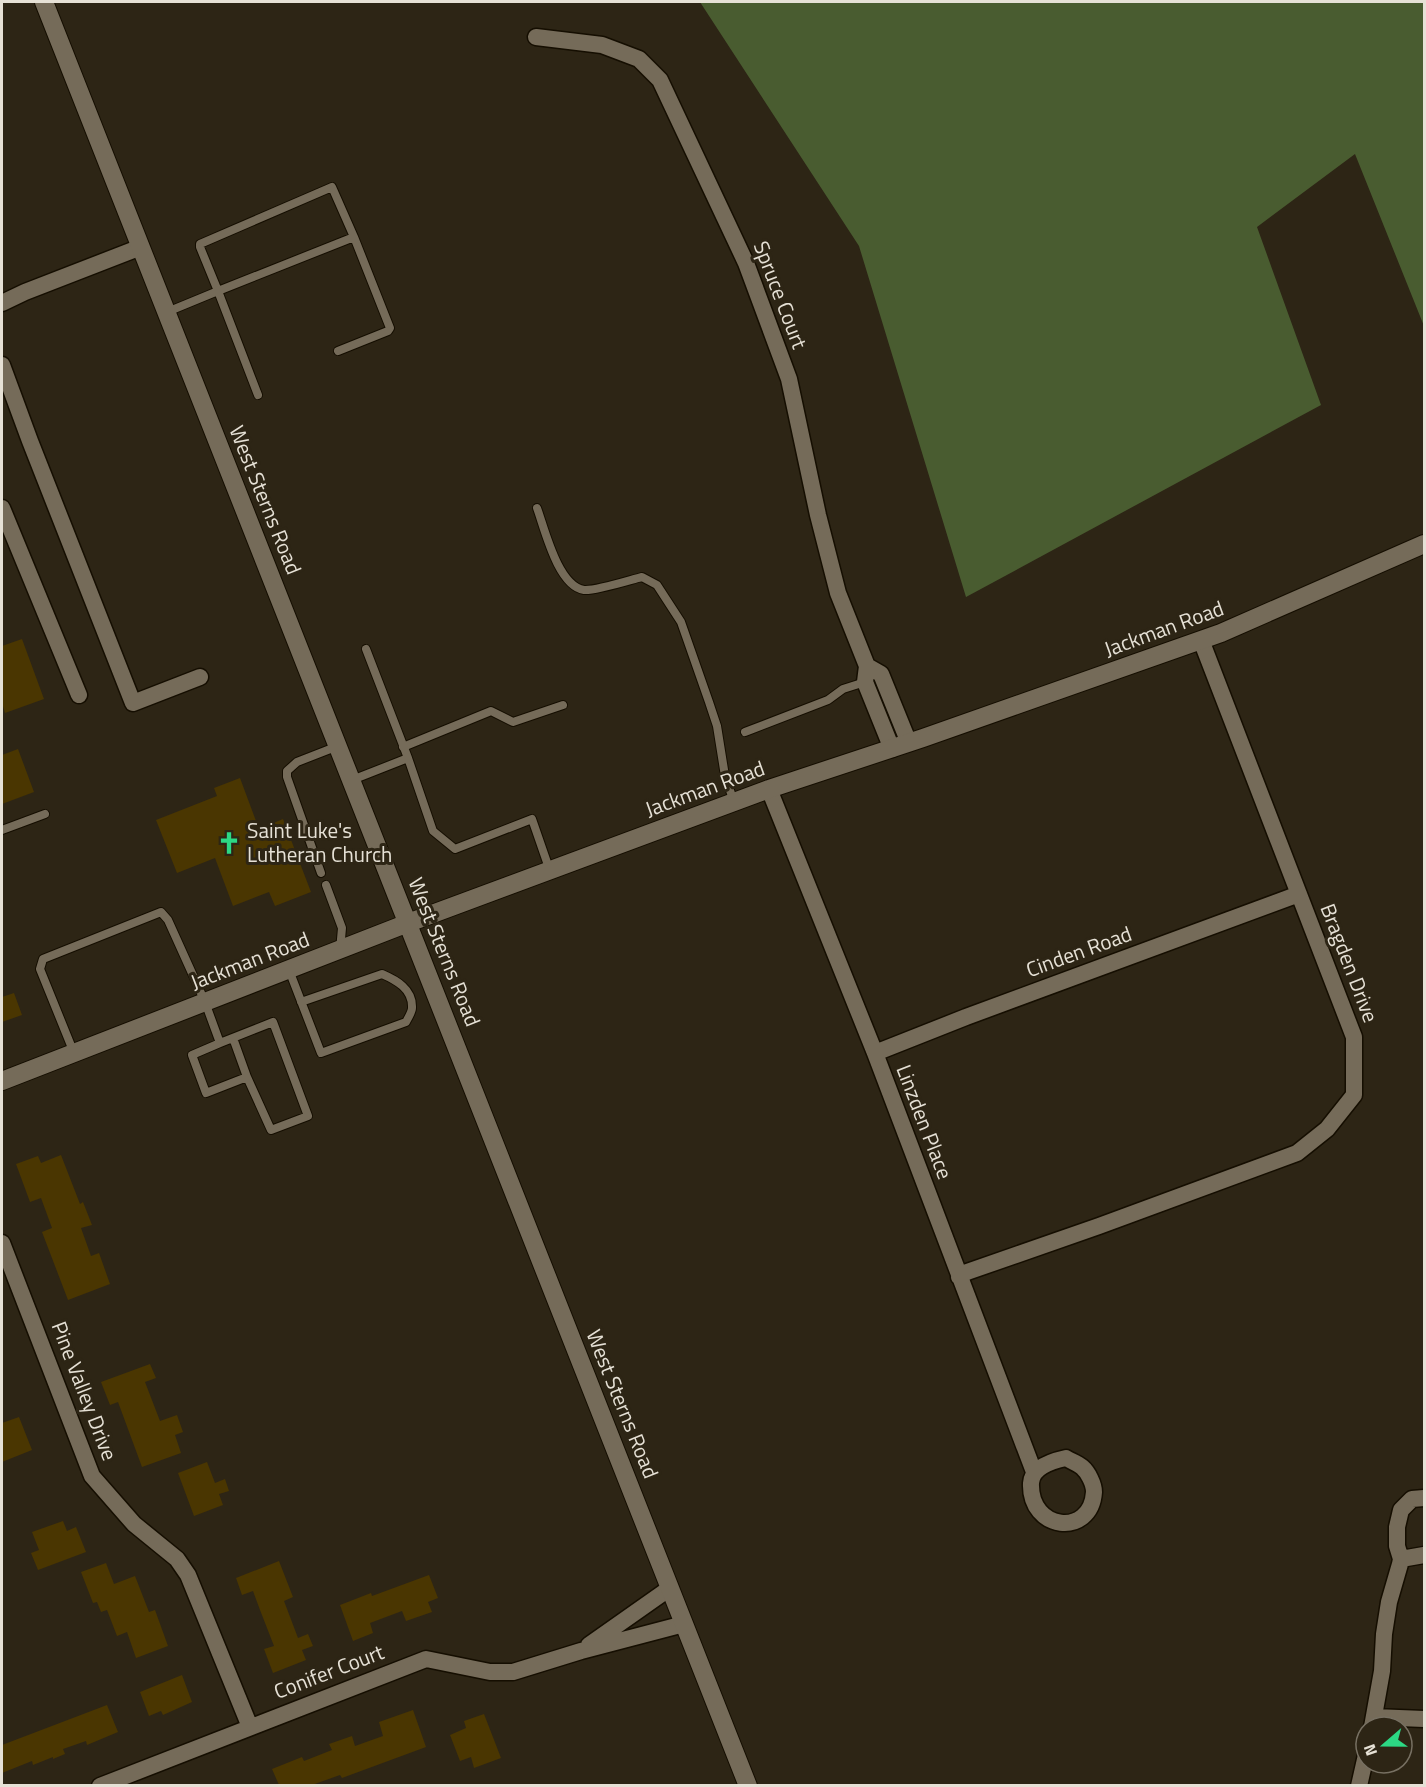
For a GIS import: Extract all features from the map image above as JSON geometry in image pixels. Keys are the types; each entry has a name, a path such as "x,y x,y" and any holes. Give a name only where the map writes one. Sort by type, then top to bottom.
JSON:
{"main road":[{"name":"West Sterns Road","path":"44,2 748,1785"},
{"name":"Jackman Road","path":"2,1081 408,923 734,802 1202,640 1425,544"}],"street":[{"name":"Spruce Court","path":"536,37 602,45 639,59 660,80 746,263 789,379 818,515 838,593 892,748"},
{"path":"2,303 141,248"},
{"path":"2,365 133,703 200,677"},
{"path":"2,508 80,695"},
{"name":"Bragden Drive","path":"959,1277 1297,1153 1327,1129 1354,1095 1354,1037 1202,640"},
{"name":"Spruce Court","path":"866,674 881,674 909,743"},
{"name":"Linzden Place","path":"770,789 874,1053 1034,1472"},
{"name":"Cinden Road","path":"874,1053 1299,894"},
{"name":"Pine Valley Drive","path":"2,1243 92,1476 134,1524 177,1559 188,1575 249,1727"},
{"path":"1374,1715 1382,1671 1389,1602 1401,1559 1397,1546 1397,1527 1401,1510 1412,1499 1425,1498"},
{"path":"1401,1559 1425,1555"},
{"name":"Conifer Court","path":"581,1651 670,1588"},
{"name":"Conifer Court","path":"100,1785 426,1659 490,1672 513,1672 581,1651 684,1624"}],"lane":[{"path":"258,395 200,244 332,187 390,328 388,331 338,351"},
{"path":"166,312 354,237"},
{"path":"537,508 557,563 569,584 584,590 642,577 657,585 681,622 710,702 717,726 725,776 734,802"},
{"path":"366,649 433,831 455,849 532,819 550,871"},
{"path":"745,732 828,700 866,674"},
{"path":"403,747 491,711 513,722 563,705"},
{"path":"321,873 287,777 287,771 297,762 338,746"},
{"path":"352,780 408,758"},
{"path":"2,830 45,814"},
{"path":"326,885 342,928 340,950"},
{"path":"74,1053 40,969 40,962 157,913 164,914 168,920 205,1002 220,1043"},
{"path":"289,970 301,1002 321,1053 406,1022 412,1008 409,994 400,982 382,974 301,1002"},
{"path":"233,1038 247,1077 271,1130 308,1116 273,1022 220,1043 192,1055 206,1093 247,1077"}],"green space":[{"path":"700,2 1424,2 1424,326 1355,154 1257,227 1321,405 966,597 859,246"}],"building":[{"path":"22,639 44,699 5,713 2,703 2,646"},
{"path":"18,749 34,792 2,804 2,755"},
{"name":"Saint Luke's Lutheran Church","path":"240,778 259,829 283,819 311,892 275,906 269,892 233,906 215,858 177,873 156,820 217,796 214,788"},
{"path":"14,993 22,1015 2,1022 2,997"},
{"path":"61,1155 80,1204 83,1202 92,1225 81,1228 91,1256 99,1253 110,1284 68,1300 42,1232 52,1228 41,1198 30,1202 16,1164 38,1156 41,1163"},
{"path":"150,1364 156,1378 145,1382 160,1421 177,1415 183,1432 175,1435 181,1453 142,1467 118,1402 110,1405 101,1382"},
{"path":"19,1417 32,1450 2,1462 2,1423"},
{"path":"207,1462 215,1483 225,1479 229,1491 219,1494 223,1505 194,1516 178,1473"},
{"path":"63,1521 67,1531 76,1527 86,1552 38,1570 31,1553 39,1550 32,1532"},
{"path":"279,1561 293,1597 284,1601 298,1638 308,1634 313,1646 302,1650 306,1660 273,1673 264,1649 274,1646 253,1591 242,1595 236,1578"},
{"path":"106,1563 114,1584 135,1576 149,1612 155,1610 168,1646 136,1658 127,1632 117,1636 107,1610 101,1612 97,1602 93,1603 81,1572"},
{"path":"429,1575 438,1598 428,1602 432,1612 406,1621 402,1611 370,1623 373,1633 353,1641 340,1605"},
{"path":"182,1675 192,1702 163,1715 161,1711 149,1716 140,1692"},
{"path":"107,1705 118,1732 87,1745 86,1741 63,1749 65,1754 53,1759 53,1757 33,1765 32,1761 2,1773 2,1745"},
{"path":"413,1710 426,1747 342,1778 340,1775 312,1785 279,1785 272,1769 302,1757 304,1761 332,1750 329,1744 352,1736 355,1746 383,1736 379,1722"},
{"path":"484,1714 501,1758 474,1768 471,1757 460,1761 450,1735 466,1728 464,1721"}],"place":[{"name":"Saint Luke's Lutheran Church","path":"229,843"}]}
